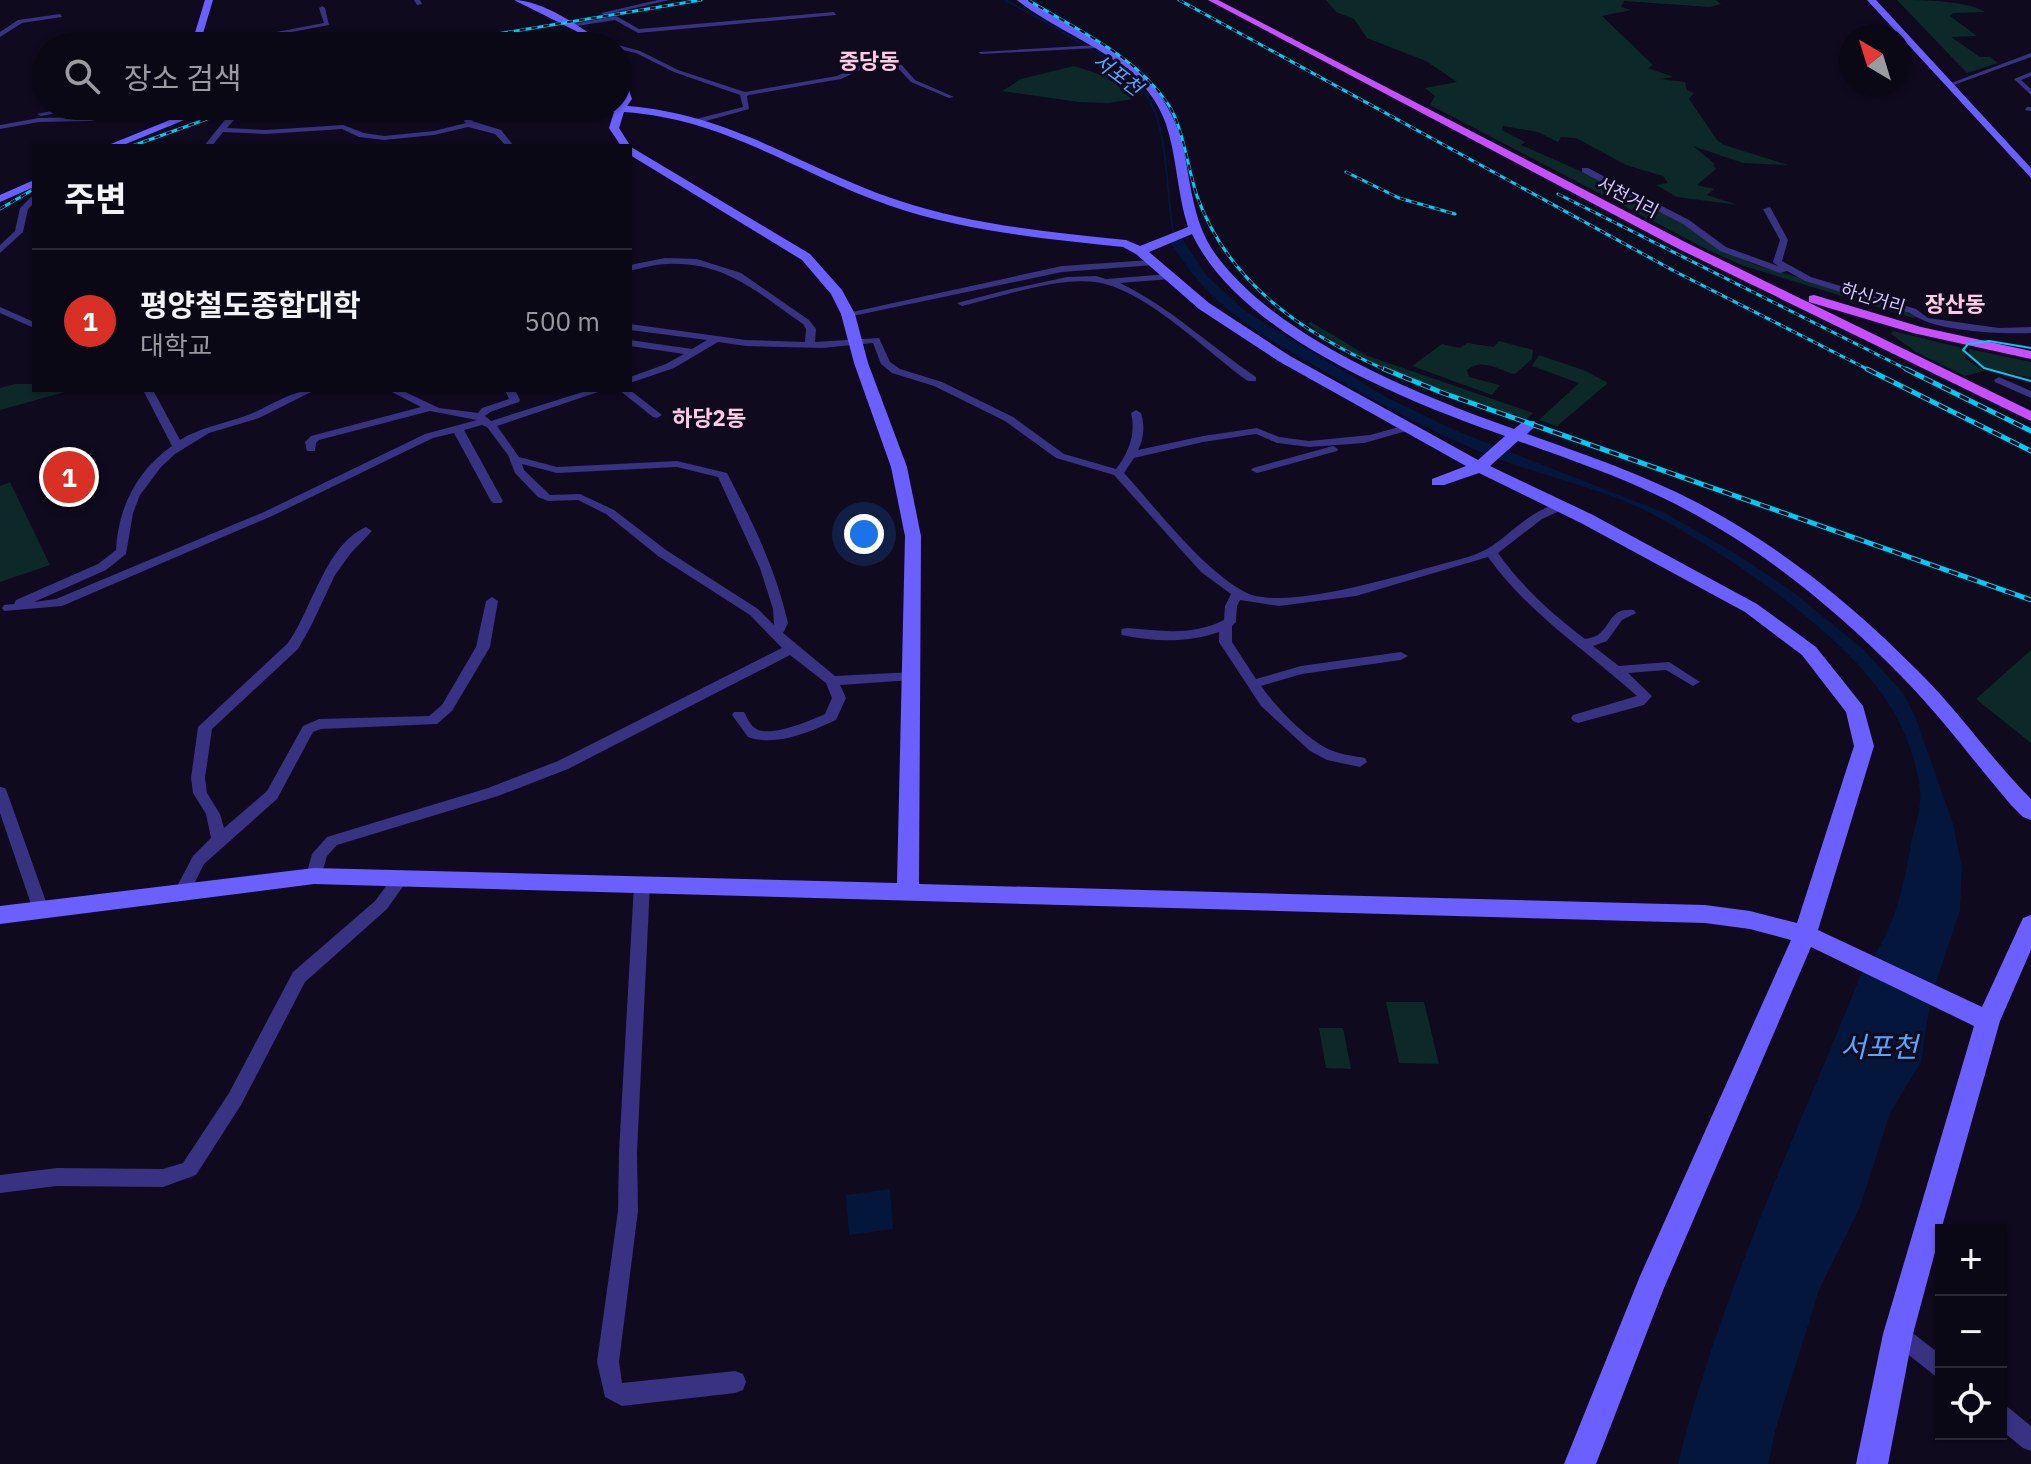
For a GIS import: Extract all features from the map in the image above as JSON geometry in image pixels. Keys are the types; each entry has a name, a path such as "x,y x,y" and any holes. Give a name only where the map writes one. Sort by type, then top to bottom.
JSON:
{"main road":[{"name":"서천거리","path":"1212,0 1683,246 2031,417"},
{"name":"하신거리","path":"1753,278 2031,355"}],"street":[{"path":"199,32 209,0"},
{"path":"518,0 580,32"},
{"path":"560,20 667,0"},
{"path":"848,314 1062,269 1146,257 1183,234 1190,214 1181,162 1163,105 1135,72 1087,48 1021,0"},
{"path":"1871,0 2031,175"},
{"path":"283,32 327,24 322,8"},
{"path":"570,25 616,18 638,31 834,14"},
{"path":"0,35 20,21 60,16"},
{"path":"981,52 1087,48"},
{"path":"632,51 676,71 745,94 839,78 879,61 898,64 913,81 951,97"},
{"path":"1949,85 2030,56"},
{"path":"2031,74 2017,79 2031,93"},
{"path":"699,121 747,108 745,94"},
{"path":"632,112 699,121 863,192 922,212 988,228 1126,244 1237,330 1406,428 1484,464 1560,507 1659,556 1779,626 1809,651 1856,711 1864,746 1805,934 1650,1286 1580,1464"},
{"path":"0,127 32,119"},
{"path":"26,121 58,120"},
{"path":"116,144 177,120"},
{"path":"209,144 229,120"},
{"path":"469,120 470,124"},
{"path":"617,120 614,128 625,144"},
{"path":"219,130 266,132 343,127 373,137 423,134 470,124 498,132 508,144"},
{"path":"416,144 423,134"},
{"path":"632,150 806,257 837,293 848,314 899,467 913,536 908,890"},
{"path":"1585,170 1686,222 1723,249 1913,311 1922,325 1999,331 2031,330"},
{"path":"0,199 32,184"},
{"path":"0,250 20,230 24,223 24,208 32,201"},
{"path":"1767,209 1784,240 1777,262 1808,279"},
{"path":"1183,234 1205,249 1247,296 1318,346 1511,439 1666,493 1720,522 1780,561 1892,656 1939,704 1998,777 2031,812"},
{"path":"632,268 684,260 738,275 806,322 811,329 810,344"},
{"path":"962,303 1073,280 1168,277"},
{"path":"1108,281 1165,314 1252,379"},
{"path":"0,310 32,324"},
{"path":"632,327 716,339 810,344 876,340 886,364 896,371 938,384 1009,419 1060,456 1118,473 1205,569 1237,594 1279,602 1356,592 1491,552 1538,517 1560,507"},
{"path":"632,379 670,366 716,339"},
{"path":"632,343 693,352"},
{"path":"1999,380 2031,395"},
{"path":"149,392 178,446"},
{"path":"4,609 102,567 122,551 121,531 133,493 178,446 207,430 246,419 306,392"},
{"path":"397,392 449,414 485,421 514,459 519,471 542,495 548,498 580,497 610,512 662,553 754,612 791,649 832,681 839,698 835,713 816,725 758,736 751,733 739,715"},
{"path":"485,421 486,410 515,400 511,392"},
{"path":"4,609 58,603 268,514 429,436 592,392"},
{"path":"627,392 657,415"},
{"path":"311,449 310,442 315,438 431,408"},
{"path":"1118,473 1133,455 1138,427 1136,413"},
{"path":"1438,482 1484,464 1529,424"},
{"path":"457,428 497,501"},
{"path":"1257,470 1406,428"},
{"path":"1133,455 1203,439 1257,431 1277,440 1309,444 1371,438"},
{"path":"514,459 557,470 677,464 723,475 730,496 743,515 778,604 782,623 777,632"},
{"path":"219,840 219,831 200,793 198,778 205,727 293,646 303,633 321,588 357,538 366,531"},
{"path":"1491,552 1528,599 1645,696 1639,702 1578,718"},
{"path":"1127,632 1195,637 1230,622 1231,606 1237,594"},
{"path":"182,892 198,860 272,795 308,729 319,724 432,721 447,708 483,647 492,601"},
{"path":"1582,645 1602,638 1618,617 1630,613"},
{"path":"1226,624 1225,642 1266,703 1315,748 1332,756 1360,762"},
{"path":"314,876 320,854 332,841 493,792 563,765 791,649"},
{"path":"1253,684 1301,670 1401,656"},
{"path":"1617,670 1669,666 1693,682"},
{"path":"832,681 913,676"},
{"path":"0,792 41,910"},
{"path":"0,915 314,876 1705,914 1750,920 1805,934 1988,1021"},
{"path":"0,1184 57,1177 163,1178 189,1169 235,1099 299,977 381,905 401,878"},
{"path":"642,884 628,1152 628,1211 608,1362 613,1389 622,1395 735,1382"},
{"path":"1872,1464 1898,1334 1988,1021 2031,924"},
{"path":"1898,1334 1935,1363"},
{"path":"2007,1421 2031,1440"}],"green space":[{"path":"1326,0 1716,0 1721,4 1710,7 1624,1 1621,7 1631,10 1602,16 1653,65 1648,68 1673,77 1659,79 1685,82 1687,90 1694,93 1689,99 1717,140 1788,165 1743,163 1693,146 1715,164 1716,169 1697,185 1714,189 1707,195 1738,205 1677,197 1656,185 1668,183 1663,176 1626,165 1576,138 1561,137 1558,142 1538,132 1503,126 1502,130 1525,142 1521,145 1587,174 1753,264 1893,305 1916,317 1744,266 1430,105 1435,96 1425,88 1457,82 1426,61 1367,38 1354,19 1336,12"},
{"path":"1897,0 1955,3 1985,12 1953,13 1950,16 1977,36 1951,37 1980,57 1990,57 1998,63 1967,73"},
{"path":"1074,66 1127,83 1132,99 1109,103 1079,102 1002,91 1021,79"},
{"path":"1311,322 1368,356 1533,413 1527,419 1413,380 1357,355 1307,323"},
{"path":"1893,331 1962,348 1966,359 1984,371 1965,376 1916,352 1891,334"},
{"path":"1499,341 1533,350 1532,359 1515,374 1486,365 1467,370 1469,377 1500,385 1492,395 1412,366 1442,344 1460,348 1467,343 1494,347"},
{"path":"1969,349 2031,362 2031,378 1985,367 1969,357"},
{"path":"1539,355 1586,371 1608,383 1557,426 1539,420 1579,383 1532,366"},
{"path":"32,384 32,392 65,392 0,410 0,388"},
{"path":"10,482 50,565 0,582 0,486"},
{"path":"2031,650 2031,743 1976,699"},
{"path":"1386,1002 1424,1002 1439,1064 1399,1063"},
{"path":"1319,1028 1343,1028 1351,1069 1326,1068"}],"water":[{"name":"서포천","path":"1181,237 1207,276 1245,311 1386,397 1459,432 1665,513 1738,555 1793,592 1864,650 1903,693 1915,716 1953,824 1962,868 1960,910 1931,998 1921,1062 1890,1113 1860,1207 1819,1290 1776,1428 1768,1464 1678,1464 1715,1338 1761,1215 1862,972 1882,943 1900,895 1920,797 1913,756 1899,721 1867,674 1841,647 1811,620 1743,569 1646,511 1592,489 1498,459 1451,439 1288,350 1235,315 1205,288 1170,242"},
{"path":"890,1189 893,1229 849,1235 846,1195"}],"waterway":[{"name":"서포천","path":"1005,0 1107,60 1126,75 1151,103 1164,151 1174,237"}],"tram line":[{"path":"2031,348 1989,341 1968,344 1963,350 1984,368 2031,381"}],"railway":[{"path":"509,32 701,0"},
{"path":"1028,0 1122,57 1155,87 1178,124 1197,196 1211,228 1250,281 1300,323 1388,371"},
{"path":"1179,0 1676,272 1871,371"},
{"path":"138,144 204,120"},
{"path":"1346,172 1399,198 1455,214"},
{"path":"0,209 32,190"},
{"path":"1558,194 1908,370"},
{"path":"1384,369 1443,393 2031,600"},
{"path":"1867,369 1871,371"},
{"path":"1908,370 2031,431"},
{"path":"1871,371 2031,451"}],"place":[{"name":"평양철도종합대학","path":"69,477"}],"district":[{"name":"중당동","path":"869,60"},
{"name":"장산동","path":"1955,303"},
{"name":"하당2동","path":"709,417"}]}
